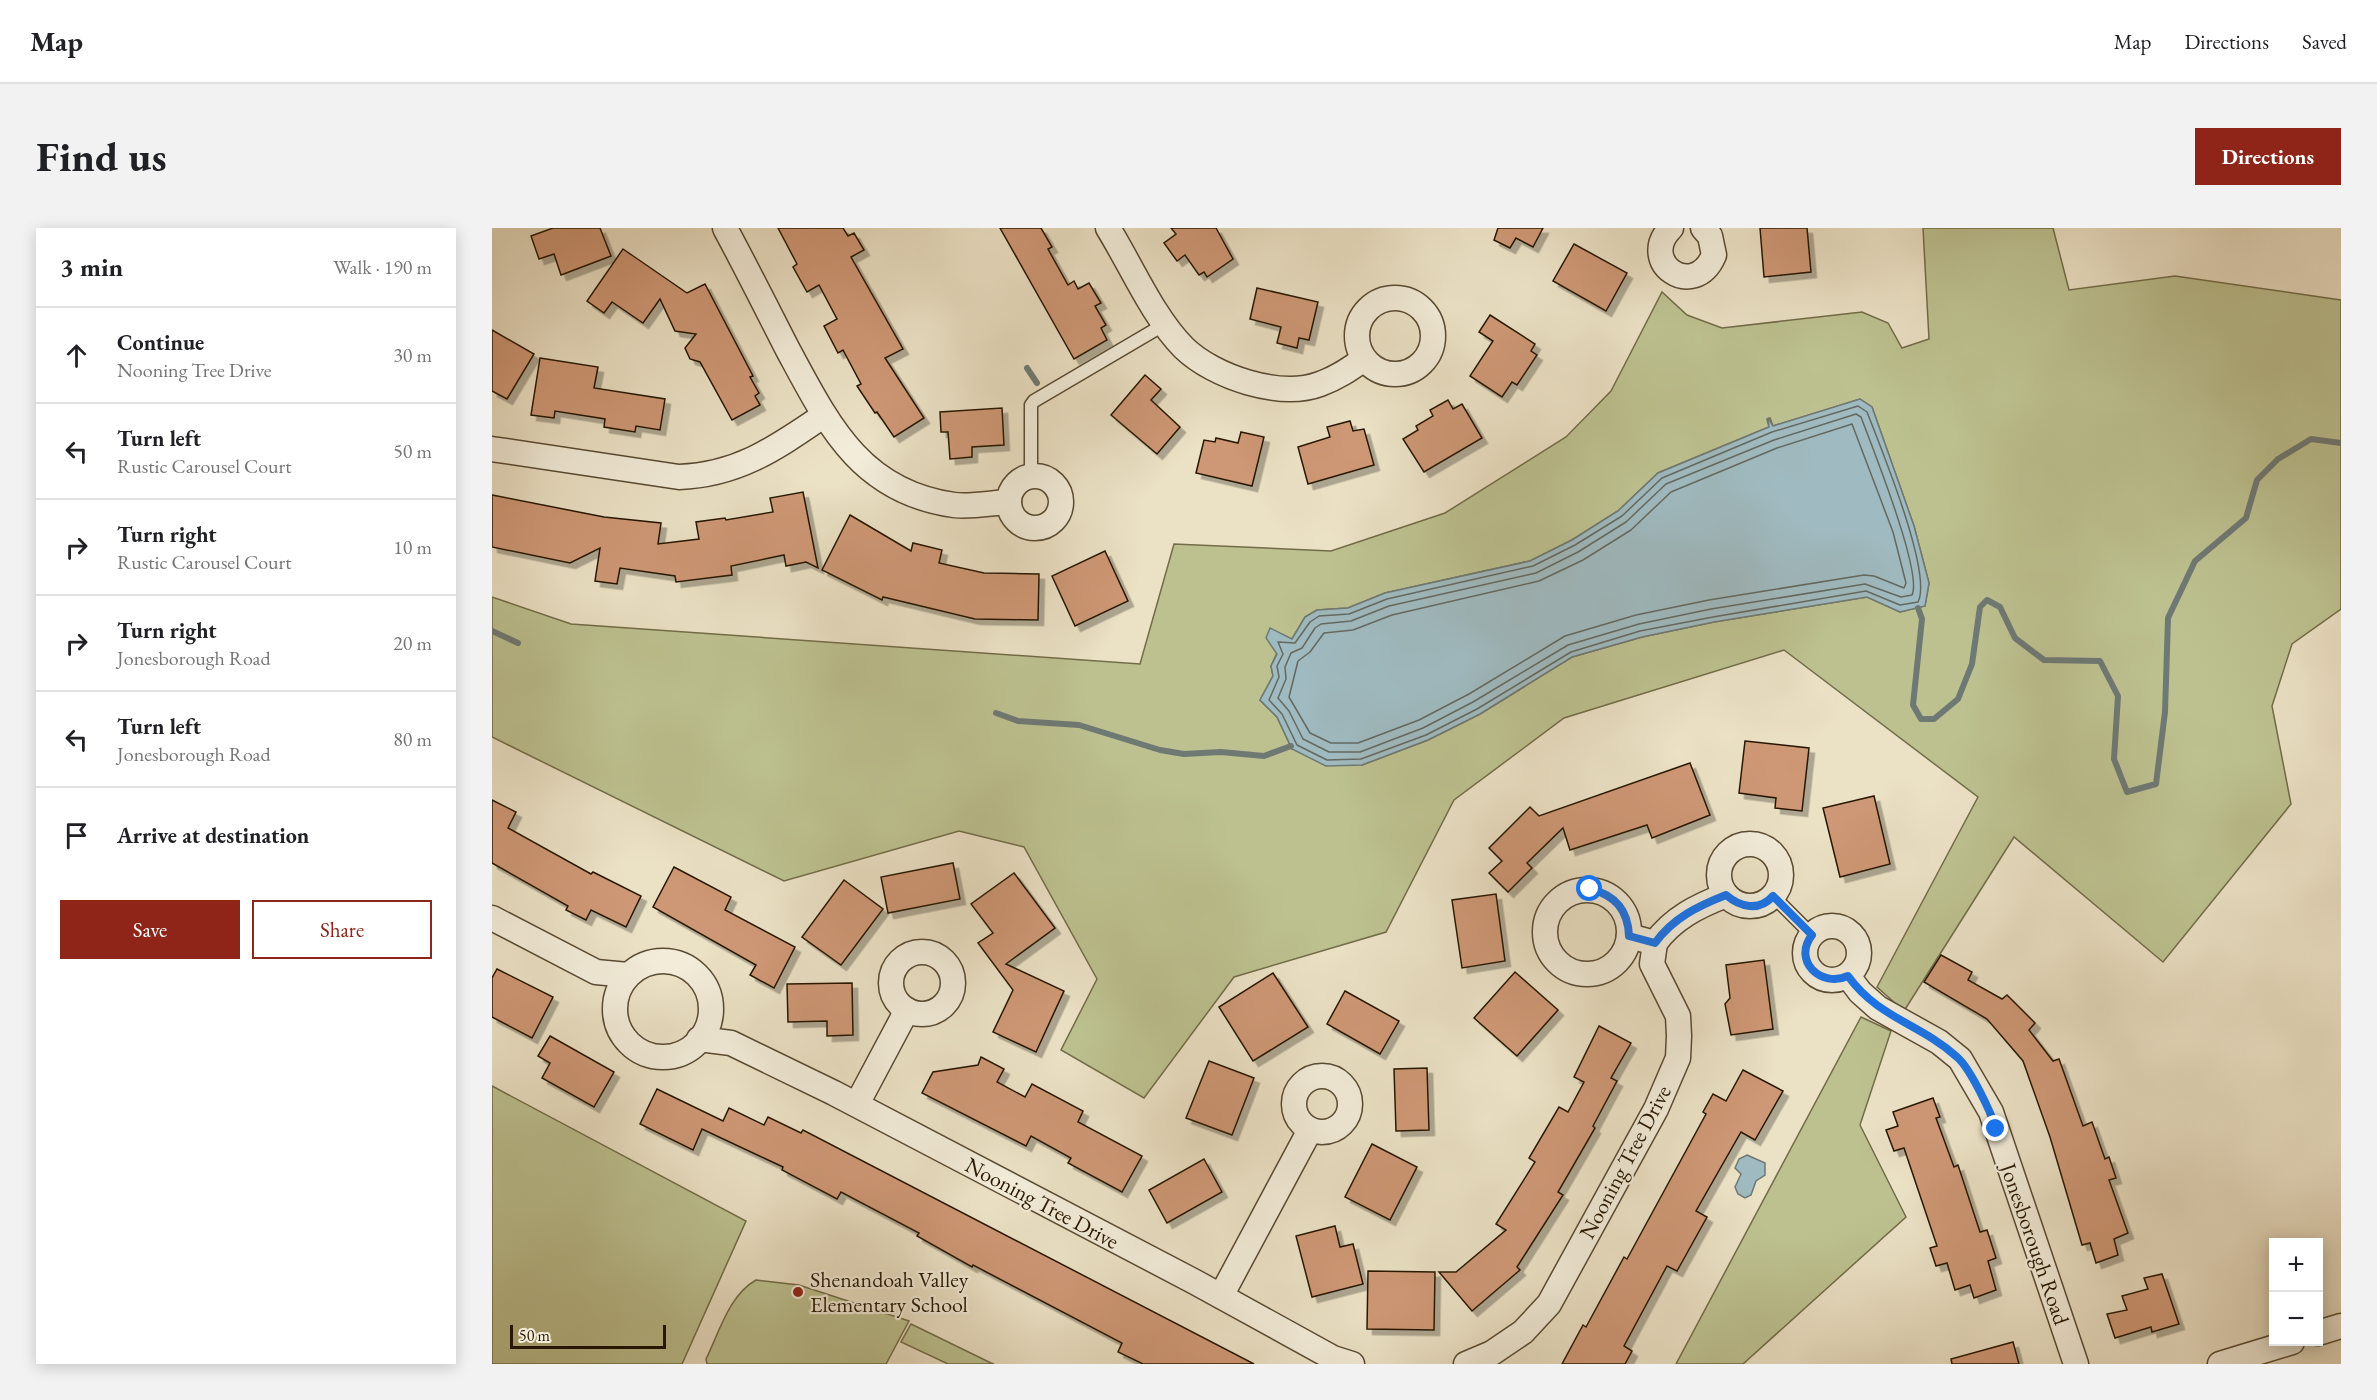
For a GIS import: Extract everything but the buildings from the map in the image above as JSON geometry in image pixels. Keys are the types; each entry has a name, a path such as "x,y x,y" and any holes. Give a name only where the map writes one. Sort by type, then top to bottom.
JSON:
{"street":[{"path":"725,228 823,416 855,457 882,478 930,500 956,505 1008,502"},
{"path":"1108,228 1165,324 1184,348 1206,365 1239,381 1276,388 1318,385 1347,372 1364,359"},
{"path":"1671,228 1661,241 1661,258 1672,272 1688,277 1704,270 1714,255 1710,236 1703,228"},
{"path":"492,449 680,477 704,476 760,457 823,416"},
{"path":"1031,476 1049,480 1060,494 1062,502 1055,519 1040,528 1022,525 1015,519 1008,502 1018,483 1031,476"},
{"path":"1747,844 1766,848 1779,863 1780,883 1773,896 1761,904 1742,906 1726,895 1718,878 1723,859 1729,852 1747,844"},
{"path":"1629,936 1655,943 1666,927 1699,906 1726,895"},
{"path":"492,918 596,972 628,975"},
{"path":"1832,925 1848,930 1855,936 1859,945 1858,962 1848,976 1830,980 1813,972 1805,956 1805,929 1832,925"},
{"name":"Nooning Tree Drive","path":"1479,1361 1523,1332 1549,1304 1656,1109 1678,1058 1678,1016 1652,964 1655,943"},
{"path":"660,962 682,965 702,978 712,1003 705,1030 692,1047 677,1055 665,1057 640,1051 621,1033 614,1013 621,983 628,975 660,962"},
{"path":"596,972 616,999"},
{"name":"Jonesborough Road","path":"1848,976 1860,992 1878,1008 1940,1042 1960,1059 1991,1112 2076,1364"},
{"path":"857,1104 907,1010"},
{"name":"Nooning Tree Drive","path":"705,1030 857,1104 1221,1296 1333,1358 1352,1364"},
{"path":"1221,1296 1310,1130"},
{"path":"2323,1332 2341,1326"},
{"path":"2220,1364 2276,1346"}],"lane":[{"path":"1031,476 1031,405 1034,401 1165,324"},
{"path":"1773,896 1805,929"}],"green space":[{"path":"1923,228 2053,228 2069,290 2175,276 2341,300 2341,609 2292,644 2272,706 2291,804 2163,962 2014,837 1904,1011 1877,987 1978,797 1784,650 1564,718 1454,800 1386,932 1234,977 1144,1098 1061,1050 1097,979 1024,847 959,831 784,881 492,737 492,597 571,624 1140,664 1174,544 1331,551 1445,513 1566,437 1611,391 1662,292 1687,315 1722,328 1862,312 1888,323 1902,348 1929,339","holes":["1860,399 1872,407 1914,526 1929,583 1925,606 1900,612 1867,597 1714,622 1642,637 1572,657 1480,714 1428,740 1362,765 1292,749 1277,717 1260,700 1273,676 1271,666 1277,653 1292,639 1305,617 1317,610 1348,608 1385,593 1530,561 1572,540 1618,511 1658,473 1769,427 1767,419 1770,418 1773,426"]},
{"path":"1861,1017 1891,1031 1860,1125 1906,1217 1743,1364 1676,1364"},
{"path":"492,1086 746,1221 682,1364 492,1364"},
{"path":"756,1280 799,1285 909,1321 886,1364 707,1364 706,1359 732,1305 739,1295"},
{"path":"911,1324 994,1364 948,1364 901,1342"}],"water":[{"path":"1860,399 1872,407 1914,526 1929,583 1925,606 1900,612 1867,597 1714,622 1642,637 1572,657 1480,714 1428,740 1362,765 1326,766 1292,749 1277,717 1260,700 1273,676 1271,666 1277,654 1266,638 1270,628 1292,639 1305,617 1317,610 1348,608 1385,593 1530,561 1572,540 1618,511 1658,473 1769,427 1768,418 1773,426"},
{"path":"1747,1155 1765,1163 1765,1175 1756,1181 1751,1195 1745,1198 1738,1194 1735,1187 1741,1174 1735,1168 1739,1159"}],"waterway":[{"path":"1027,368 1037,383"},
{"path":"1918,608 1922,619 1913,705 1921,719 1934,719 1958,699 1972,664 1980,607 1987,600 2000,607 2015,638 2044,660 2100,661 2118,696 2114,759 2127,792 2156,784 2165,712 2168,618 2195,561 2246,518 2257,480 2278,459 2311,439 2341,443"},
{"path":"492,631 518,643"},
{"path":"996,713 1018,721 1079,725 1160,750 1184,754 1221,752 1264,756 1291,746"}],"place":[{"name":"Shenandoah Valley Elementary School","path":"798,1292"}],"route":[{"path":"1590,889 1603,892 1623,909 1629,922 1629,936 1655,943 1666,927 1699,906 1726,895 1733,902 1742,906 1761,904 1773,896 1812,935 1809,938 1805,956 1813,972 1821,978 1830,980 1839,980 1848,976 1860,992 1878,1008 1940,1042 1960,1059 1991,1112 1996,1129"}]}
